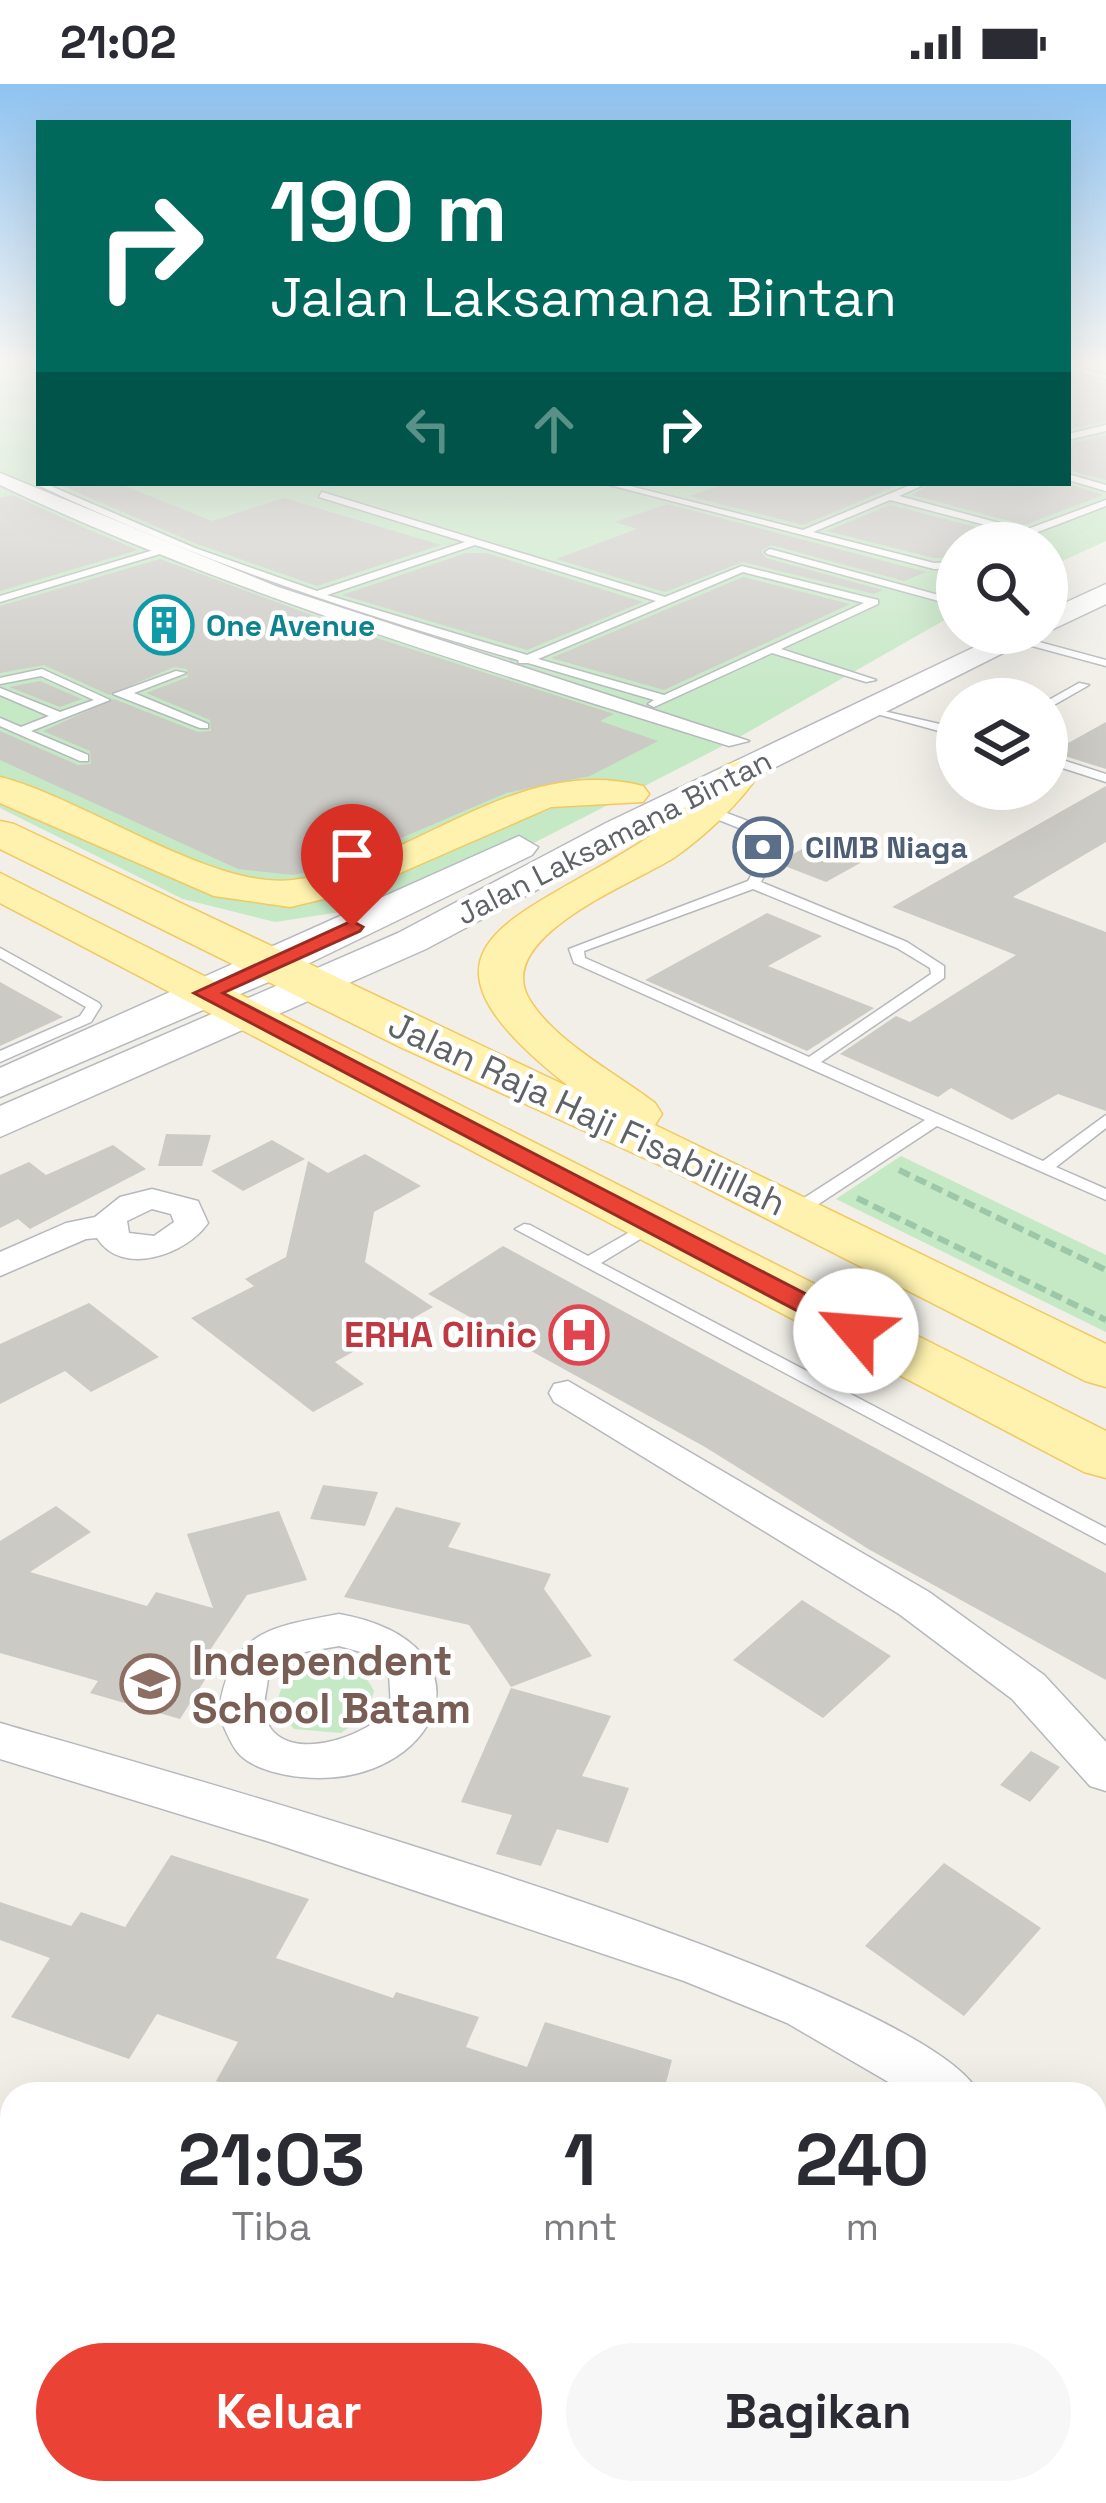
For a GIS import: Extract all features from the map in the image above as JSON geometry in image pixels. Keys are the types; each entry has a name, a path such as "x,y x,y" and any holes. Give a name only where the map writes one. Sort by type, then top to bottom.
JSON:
{"main road":[{"path":"1068,585 1106,566"},
{"name":"Jalan Laksamana Bintan","path":"1068,612 1106,592"},
{"name":"Jalan Laksamana Bintan","path":"870,694 936,653"},
{"name":"Jalan Laksamana Bintan","path":"0,1084 295,976 870,694 973,654"},
{"path":"696,1162 526,1023 502,994 499,969 507,945 549,912 662,847 703,809 739,757"},
{"name":"Jalan Laksamana Bintan","path":"295,976 628,794 739,757"},
{"path":"0,789 229,887 290,894 346,881 545,795 628,794"},
{"name":"Jalan Raja Haji Fisabilillah","path":"0,833 696,1162 1106,1368"},
{"name":"Jalan Raja Haji Fisabilillah","path":"0,886 649,1226 1106,1457"},
{"name":"Jalan Laksamana Bintan","path":"0,1123 225,1004"}],"street":[{"path":"8,482 157,552 201,560 502,670 639,711 739,757"},
{"path":"0,1265 78,1230 107,1226"},
{"path":"568,1393 914,1604 1028,1687 1106,1773"},
{"path":"0,1741 249,1813 775,1990 906,2058 937,2082"},
{"path":"249,1813 290,1760"}],"lane":[{"path":"1071,478 1106,488"},
{"path":"48,486 201,560"},
{"path":"619,486 936,566"},
{"path":"803,533 916,486"},
{"path":"322,495 663,600"},
{"path":"890,497 984,522"},
{"path":"1050,522 1106,502"},
{"path":"310,598 476,542"},
{"path":"0,599 157,552"},
{"path":"770,553 936,597"},
{"path":"502,670 747,568 874,602 639,711"},
{"path":"310,598 664,699"},
{"path":"1068,648 1106,663"},
{"path":"772,650 936,723"},
{"path":"0,681 42,673 104,700"},
{"path":"20,730 180,673"},
{"path":"1068,693 1082,685"},
{"path":"0,691 58,716"},
{"path":"124,692 204,726"},
{"path":"0,722 84,758"},
{"path":"1068,766 1106,778"},
{"path":"703,809 764,833 775,843 753,884 576,949 574,955 608,975 1106,1196"},
{"path":"753,884 913,950 937,966 939,975 810,1063"},
{"path":"0,952 94,1006 86,1019 0,1057"},
{"path":"796,1211 937,1119"},
{"path":"1045,1167 1106,1120"},
{"path":"588,1263 649,1226"},
{"path":"524,1229 1106,1537"}],"path":[{"path":"881,1177 896,1168 1106,1270"},
{"path":"866,1186 851,1195 1106,1320"}],"green space":[{"path":"0,478 36,478 36,486 1071,486 1071,478 1106,478 1106,541 1068,558 1068,522 936,522 936,625 734,740 425,899 275,922 183,899 0,808"},
{"path":"901,1156 1106,1255 1106,1332 836,1199"},
{"path":"330,1663 356,1671 370,1684 374,1691 367,1715 341,1733 294,1729 278,1710 281,1690 300,1671"}],"building":[{"path":"1071,485 1103,495 1033,522 1014,522 912,495 927,486"},
{"path":"63,486 124,486 212,521 284,498 441,545 317,586 197,544"},
{"path":"719,486 896,486 803,525 689,496"},
{"path":"12,495 138,550 0,591 0,498"},
{"path":"667,504 926,572 904,581 771,545 761,551 766,558 883,590 874,594 743,562 665,592 556,559 637,529 615,522"},
{"path":"890,505 956,522 936,522 936,558 827,531"},
{"path":"466,553 486,553 643,602 527,650 342,595"},
{"name":"One Avenue","path":"160,559 358,632 614,714 600,721 658,741 590,776 506,793 336,866 293,875 238,869 0,760 0,731 78,765 91,764 90,751 43,731 114,699 198,732 211,731 210,720 146,693 188,677 187,669 174,667 109,695 44,665 0,673 0,606"},
{"path":"743,577 850,604 664,690 551,658"},
{"path":"40,681 82,699 60,707 9,687"},
{"path":"1106,722 1106,769 1068,757 1068,743"},
{"path":"1106,786 1106,842 1013,897 1106,932 1106,1111 1058,1094 1012,1120 951,1088 938,1097 840,1054 896,1016 910,1022 1016,955 892,907"},
{"path":"829,834 880,852 826,882 777,863"},
{"path":"767,913 822,936 768,966 874,1008 807,1051 645,980"},
{"path":"0,982 63,1017 0,1046"},
{"path":"166,1134 211,1135 202,1166 158,1166"},
{"path":"272,1140 305,1159 243,1191 211,1171"},
{"path":"113,1145 146,1169 30,1229 18,1219 0,1228 0,1175 29,1162 46,1175"},
{"path":"365,1154 421,1186 374,1212 365,1262 433,1307 335,1362 364,1384 313,1412 191,1318 254,1286 245,1279 286,1257 308,1161 328,1173"},
{"path":"503,1246 1106,1573 1106,1680 870,1550 705,1447 428,1294"},
{"path":"89,1303 159,1357 91,1392 65,1371 0,1404 0,1344"},
{"path":"323,1485 378,1492 365,1526 310,1519"},
{"path":"56,1506 91,1532 30,1572 147,1606 156,1592 213,1608 187,1534 279,1511 307,1580 247,1595 196,1671 208,1675 180,1719 90,1693 98,1681 0,1653 0,1541"},
{"path":"396,1507 461,1523 448,1547 551,1574 544,1589 592,1656 511,1687 469,1625 344,1597"},
{"path":"802,1600 891,1656 823,1718 733,1660"},
{"path":"511,1688 611,1716 582,1776 629,1788 608,1843 557,1829 541,1866 496,1854 512,1815 461,1802"},
{"path":"1031,1751 1060,1767 1030,1802 1000,1785"},
{"path":"171,1855 309,1899 276,1958 393,1998 396,1992 479,2017 466,2047 527,2067 545,2022 672,2060 666,2082 219,2082 238,2042 157,2014 129,2059 11,2017 50,1958 0,1940 0,1902 71,1926 81,1912 125,1927"},
{"path":"944,1863 1041,1928 964,2016 865,1946"}],"place":[{"name":"One Avenue","path":"164,625"},
{"name":"CIMB Niaga","path":"763,847"},
{"name":"ERHA Clinic","path":"579,1335"},
{"name":"Independent School Batam","path":"150,1684"}],"route":[{"path":"352,927 205,993 856,1331"}]}
